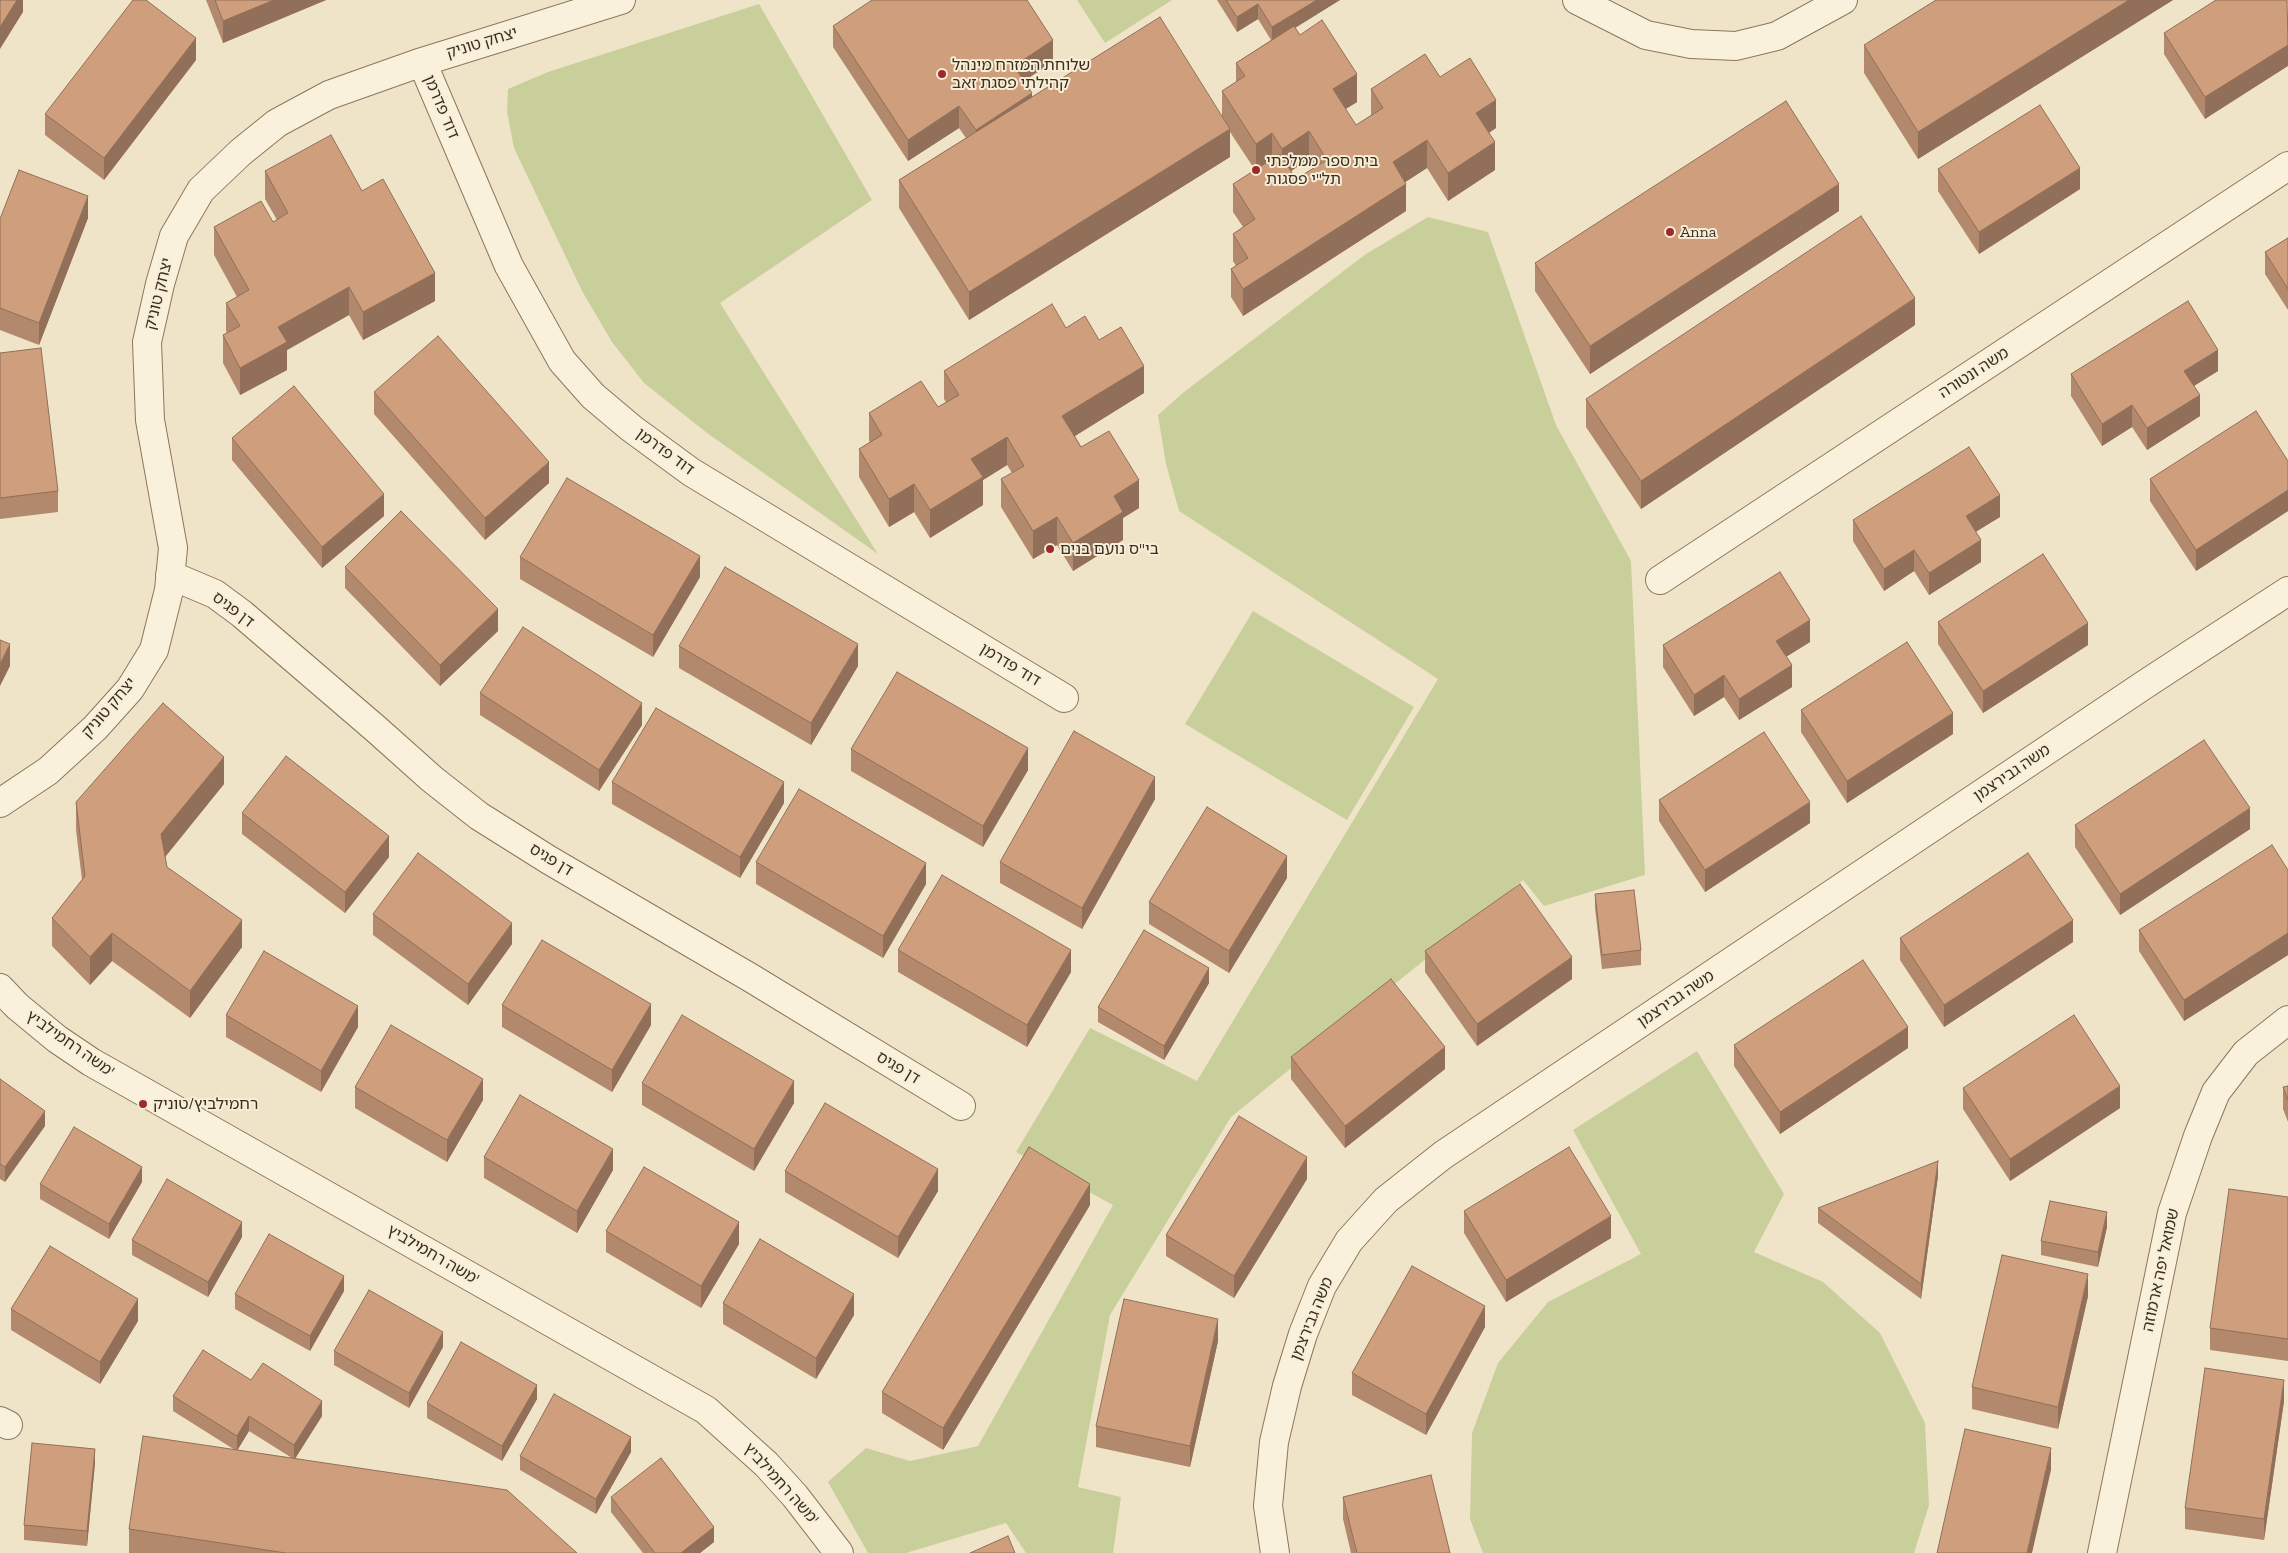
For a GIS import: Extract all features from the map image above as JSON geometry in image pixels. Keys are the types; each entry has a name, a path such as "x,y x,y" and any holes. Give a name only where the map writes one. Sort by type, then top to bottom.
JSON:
{"street":[{"name":"יצחק טוניק","path":"0,803 48,771 95,728 130,689 154,650 169,590 173,548 150,420 147,342 160,284 174,236 201,190 240,152 277,123 329,95 422,62 621,0"},
{"path":"1578,0 1646,35 1691,44 1736,46 1777,36 1842,0"},
{"name":"דוד פדרמן","path":"422,62 509,266 562,361 594,396 631,428 690,472 1064,698"},
{"name":"משה ונטורה","path":"1660,580 2288,166"},
{"name":"דן פגיס","path":"170,575 215,594 242,614 376,729 432,780 479,816 549,860 751,978 961,1106"},
{"name":"משה גבירצמן","path":"1275,1553 1268,1506 1274,1442 1287,1386 1303,1334 1322,1286 1349,1241 1386,1200 1451,1150 2147,683 2288,591"},
{"name":"משה רחמילביץ'","path":"0,988 17,1006 44,1028 91,1062 706,1410 766,1464 795,1496 839,1553"},
{"name":"שמואל יפה ארמוזה","path":"2102,1553 2172,1213 2198,1136 2216,1092 2246,1053 2288,1020"}],"green space":[{"path":"1077,0 1172,0 1105,43"},
{"path":"759,4 872,200 720,303 878,554 707,433 644,383 612,342 582,291 514,148 507,112 508,89 548,72"},
{"path":"1428,217 1488,232 1556,425 1631,561 1645,875 1544,906 1523,880 1231,1117 1110,1315 1078,1487 1121,1497 1113,1553 1026,1553 1006,1523 906,1553 868,1553 828,1482 866,1448 910,1461 978,1446 1113,1205 1016,1152 1090,1028 1197,1081 1438,679 1179,511 1166,464 1158,415 1184,392 1366,254"},
{"path":"1253,611 1414,707 1347,820 1185,724"},
{"path":"1697,1051 1784,1194 1754,1252 1823,1282 1880,1333 1925,1423 1929,1505 1914,1553 1483,1553 1470,1519 1472,1433 1498,1363 1548,1302 1641,1254 1573,1130"}],"building":[{"path":"0,0 17,0 0,27"},
{"path":"133,0 146,0 196,38 104,158 45,114"},
{"path":"215,0 274,0 223,21"},
{"name":"שלוחת המזרח מינהל קהילתי פסגת זאב","path":"872,0 1027,0 1053,40 1014,66 1032,93 976,130 959,106 908,140 833,26"},
{"path":"1226,0 1317,0 1272,27 1258,4 1237,17"},
{"path":"1936,0 2129,0 1918,132 1864,45"},
{"path":"2216,0 2287,0 2288,45 2205,97 2164,33"},
{"path":"1160,17 1230,129 969,292 899,180"},
{"path":"1322,20 1357,74 1333,89 1356,125 1383,108 1371,89 1425,54 1440,77 1470,58 1496,100 1476,113 1495,142 1448,173 1427,140 1393,162 1406,184 1243,289 1231,269 1248,258 1233,234 1255,219 1233,184 1280,154 1296,179 1327,160 1309,131 1282,149 1272,133 1256,144 1222,91 1245,76 1236,63 1294,26 1300,35"},
{"path":"1786,101 1839,184 1590,346 1535,263"},
{"path":"2040,105 2080,168 1979,232 1938,169"},
{"path":"331,135 362,191 383,179 435,273 363,312 349,287 278,327 287,342 240,368 223,335 240,326 226,303 249,290 214,227 261,201 273,222 288,213 265,171"},
{"path":"19,170 88,196 39,323 0,308 0,219"},
{"path":"1861,216 1915,298 1641,481 1586,399"},
{"path":"2288,238 2288,289 2265,252"},
{"path":"2188,301 2218,350 2184,371 2200,395 2147,428 2132,405 2102,424 2071,374"},
{"path":"1052,304 1066,328 1085,316 1099,340 1121,327 1144,366 1062,416 1081,447 1109,431 1139,480 1114,496 1123,512 1073,543 1057,517 1033,531 1001,479 1024,466 1007,437 971,459 983,477 930,510 914,484 889,499 859,449 882,435 869,413 921,381 938,407 959,395 944,371"},
{"path":"438,336 549,462 485,518 374,392"},
{"path":"41,348 58,491 0,498 0,353"},
{"path":"294,386 384,494 322,547 232,438"},
{"path":"2256,411 2288,461 2288,490 2196,550 2150,479"},
{"path":"1969,447 2000,495 1966,516 1981,540 1929,573 1914,550 1884,569 1853,520"},
{"path":"567,478 700,556 653,635 520,557"},
{"path":"401,511 498,609 440,665 345,567"},
{"path":"2043,554 2088,623 1983,691 1938,622"},
{"path":"725,567 858,644 811,723 679,646"},
{"path":"1780,572 1810,620 1776,641 1792,665 1739,699 1724,675 1694,695 1663,645"},
{"path":"523,627 642,703 599,770 480,693"},
{"path":"0,640 10,644 0,664"},
{"path":"1907,642 1953,713 1847,781 1801,710"},
{"path":"897,672 1028,748 983,826 851,749"},
{"path":"163,703 224,757 161,834 167,867 242,920 190,991 112,933 90,957 52,918 85,876 76,802"},
{"path":"656,708 784,782 740,857 612,782"},
{"path":"1074,731 1155,777 1082,908 1000,862"},
{"path":"1764,732 1810,802 1705,870 1659,800"},
{"path":"2204,740 2250,808 2120,894 2075,825"},
{"path":"286,756 389,836 345,892 242,813"},
{"path":"799,789 926,863 883,936 756,862"},
{"path":"1207,807 1287,856 1229,951 1149,902"},
{"path":"2272,845 2288,870 2288,933 2184,1000 2139,930"},
{"path":"418,853 512,923 468,984 373,914"},
{"path":"2028,853 2073,920 1944,1005 1900,938"},
{"path":"942,875 1071,950 1027,1025 898,950"},
{"path":"1520,884 1572,957 1477,1024 1425,951"},
{"path":"1634,890 1641,950 1602,955 1595,894"},
{"path":"1144,930 1209,968 1164,1046 1098,1007"},
{"path":"542,940 651,1004 612,1070 502,1005"},
{"path":"264,951 358,1006 321,1071 226,1015"},
{"path":"1863,960 1908,1027 1780,1112 1734,1045"},
{"path":"1391,979 1445,1047 1345,1126 1291,1057"},
{"path":"682,1015 794,1081 754,1149 642,1083"},
{"path":"2074,1015 2120,1086 2010,1159 1963,1088"},
{"path":"391,1025 483,1079 447,1140 355,1087"},
{"path":"0,1079 45,1111 5,1167 0,1164"},
{"path":"2288,1086 2288,1100 2283,1087"},
{"path":"520,1095 613,1149 577,1211 484,1157"},
{"path":"825,1103 938,1169 898,1237 785,1171"},
{"path":"1239,1116 1307,1157 1234,1276 1166,1235"},
{"path":"74,1127 142,1167 109,1224 40,1184"},
{"path":"1029,1147 1090,1184 943,1428 882,1392"},
{"path":"1569,1147 1611,1216 1506,1280 1464,1211"},
{"path":"1938,1161 1921,1284 1818,1208"},
{"path":"644,1167 739,1222 701,1286 606,1231"},
{"path":"167,1179 242,1222 208,1282 132,1240"},
{"path":"2229,1189 2288,1197 2288,1339 2210,1328"},
{"path":"2050,1201 2107,1212 2098,1252 2041,1241"},
{"path":"269,1234 344,1276 310,1336 235,1294"},
{"path":"760,1239 854,1294 816,1358 723,1303"},
{"path":"50,1246 138,1299 100,1362 11,1309"},
{"path":"2002,1255 2088,1274 2058,1407 1972,1387"},
{"path":"1412,1266 1485,1306 1426,1414 1352,1373"},
{"path":"369,1290 443,1332 409,1393 334,1351"},
{"path":"1124,1299 1218,1319 1190,1446 1096,1426"},
{"path":"461,1342 537,1385 502,1446 427,1403"},
{"path":"203,1350 251,1380 263,1363 322,1401 294,1445 249,1416 237,1436 173,1396"},
{"path":"2205,1368 2284,1380 2264,1519 2185,1508"},
{"path":"554,1394 631,1437 596,1499 520,1456"},
{"path":"1965,1429 2051,1448 2027,1553 1937,1553"},
{"path":"143,1436 507,1490 577,1553 286,1553 129,1529"},
{"path":"32,1443 95,1449 87,1531 24,1525"},
{"path":"661,1458 714,1527 681,1553 655,1553 611,1497"},
{"path":"1431,1475 1450,1553 1357,1553 1343,1497"},
{"path":"1008,1536 1015,1553 970,1553"}],"place":[{"name":"שלוחת המזרח מינהל קהילתי פסגת זאב","path":"942,74"},
{"name":"בית ספר ממלכתי תל\"י פסגות","path":"1256,170"},
{"name":"Anna","path":"1670,232"},
{"name":"בי\"ס נועם בנים","path":"1050,549"},
{"name":"רחמילביץ/טוניק","path":"143,1104"}]}
